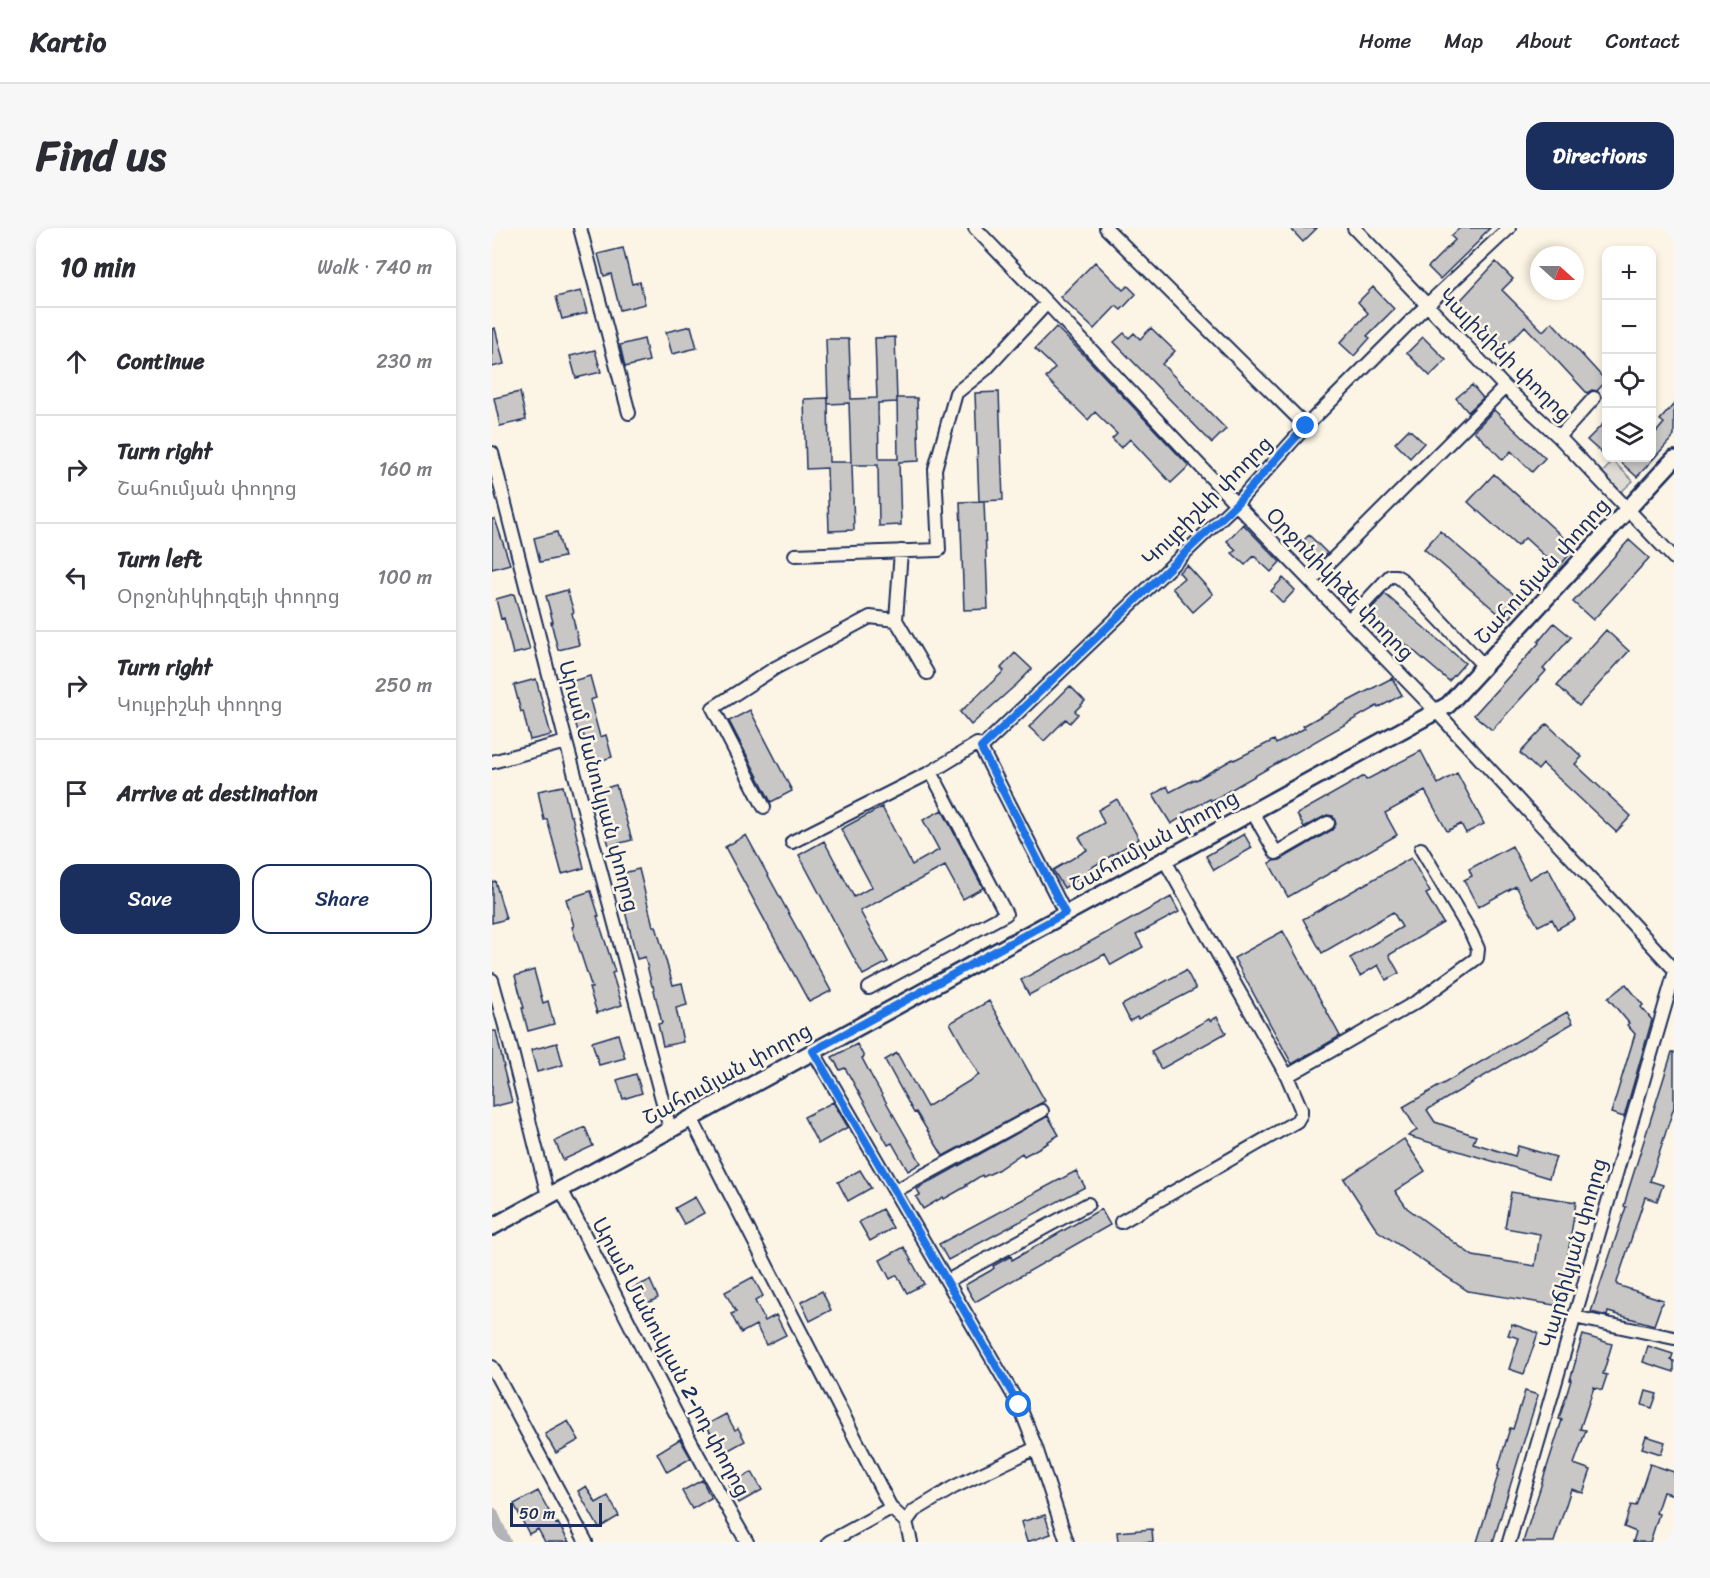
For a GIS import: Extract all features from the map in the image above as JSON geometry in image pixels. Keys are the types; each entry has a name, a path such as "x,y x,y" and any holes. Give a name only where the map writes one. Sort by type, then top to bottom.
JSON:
{"main road":[{"name":"Շահումյան փողոց","path":"492,1227 1448,705 1674,459"}],"street":[{"path":"580,228 629,413"},
{"name":"Օրջոնիկիձե փողոց","path":"975,228 1436,711 1674,969"},
{"path":"1106,228 1306,426"},
{"name":"Կալինինի փողոց","path":"1354,228 1505,387 1559,437 1674,558"},
{"name":"Կույբիշևի փողոց","path":"792,842 979,746 1236,504 1306,426 1428,304 1509,228"},
{"path":"795,555 939,550 935,469 956,393 986,369 1047,303"},
{"path":"1311,581 1505,387"},
{"path":"1559,437 1594,398"},
{"name":"Արամ Մանուկյան փողոց","path":"492,453 566,742 670,1129"},
{"path":"901,551 896,620 927,673"},
{"path":"1348,620 1390,576 1396,576 1484,666"},
{"path":"764,807 713,708 775,668 870,617 896,620"},
{"path":"492,762 566,742"},
{"path":"979,746 1065,913"},
{"path":"869,988 1006,914 931,772"},
{"path":"1252,812 1276,853 1328,823"},
{"path":"1287,1076 1418,1001 1478,958 1478,949 1471,933 1421,849"},
{"path":"1121,1222 1297,1121 1301,1114 1287,1076 1164,859"},
{"name":"Կարճիկյան փողոց","path":"1509,1542 1674,975"},
{"path":"492,980 555,1192"},
{"path":"813,1051 1019,1405 1036,1448 1067,1542"},
{"path":"895,1191 1042,1111"},
{"path":"691,1118 891,1508 906,1522 911,1542"},
{"name":"Արամ Մանուկյան 2-րդ փողոց","path":"555,1192 747,1542"},
{"path":"947,1281 1088,1204"},
{"path":"1574,1317 1674,1338"},
{"path":"492,1367 586,1542"},
{"path":"906,1522 914,1511 954,1487 1036,1448"},
{"path":"829,1542 891,1508"}],"shaded area":[{"path":"1614,462 1633,481 1621,492 1601,474"}],"building":[{"path":"1290,228 1317,228 1303,242"},
{"path":"1460,228 1490,228 1440,279 1428,267 1455,240 1451,236"},
{"path":"623,248 632,284 640,282 645,304 620,310 611,274 604,276 598,254"},
{"path":"1095,262 1123,290 1128,286 1136,294 1121,310 1116,306 1094,329 1060,297"},
{"path":"1496,262 1513,279 1502,290 1543,331 1552,322 1602,377 1602,385 1597,391 1592,390 1587,393 1525,326 1504,348 1458,303"},
{"path":"1373,287 1394,309 1367,336 1370,338 1354,356 1340,343 1368,313 1358,302"},
{"path":"581,291 587,313 562,319 556,297"},
{"path":"691,326 697,348 672,354 666,332"},
{"path":"1056,327 1189,466 1171,483 1130,439 1121,448 1112,439 1117,434 1095,412 1088,420 1046,378 1055,368 1035,349"},
{"path":"495,328 504,364 492,367 492,329"},
{"path":"1151,328 1175,351 1162,364 1226,429 1212,443 1114,342 1124,333 1129,338 1134,333 1140,339"},
{"path":"895,337 897,402 878,403 879,459 898,459 897,398 917,398 919,461 899,462 901,525 879,526 878,465 852,465 854,530 829,531 827,468 806,469 804,399 828,398 826,339 849,339 851,399 877,398 875,338","holes":["849,403 851,462 829,462 828,404"]},
{"path":"1423,337 1446,360 1430,376 1407,353"},
{"path":"644,339 649,361 625,367 620,345"},
{"path":"595,350 601,372 576,378 570,356"},
{"path":"1472,385 1483,398 1468,412 1456,398"},
{"path":"520,392 526,420 500,426 494,398"},
{"path":"999,392 1003,500 979,501 975,393"},
{"path":"1674,404 1674,436 1656,456 1656,432 1664,423 1660,420"},
{"path":"1494,410 1545,458 1532,472 1511,451 1503,460 1474,431"},
{"path":"1602,425 1602,453 1587,440"},
{"path":"1409,429 1424,443 1410,458 1395,443"},
{"path":"1620,462 1651,462 1637,477"},
{"path":"1494,474 1575,548 1558,568 1525,538 1517,546 1468,502"},
{"path":"984,501 988,609 964,610 960,502"},
{"path":"492,519 495,519 510,564 492,569"},
{"path":"1243,524 1280,562 1271,572 1254,556 1245,565 1232,553 1236,550 1227,541"},
{"path":"1440,531 1523,602 1507,621 1424,549"},
{"path":"557,532 564,557 540,562 534,538"},
{"path":"1309,535 1327,553 1314,566 1296,548"},
{"path":"1629,540 1649,558 1593,620 1573,602"},
{"path":"1187,565 1213,594 1193,612 1172,588 1184,578 1179,572"},
{"path":"1283,578 1295,590 1283,603 1271,591"},
{"path":"567,590 574,612 572,613 579,645 558,650 546,596"},
{"path":"514,594 530,650 513,654 504,618 501,619 496,599"},
{"path":"1385,594 1465,663 1449,681 1368,612"},
{"path":"1554,623 1571,637 1543,669 1546,671 1492,730 1474,715 1539,643"},
{"path":"1606,630 1629,651 1579,706 1557,685"},
{"path":"1015,653 1032,669 971,725 960,712 1004,671 1001,668"},
{"path":"590,676 596,698 590,700 600,737 606,735 612,757 592,763 583,733 579,735 571,707 575,706 569,682"},
{"path":"1392,678 1402,695 1378,708 1377,706 1211,801 1210,799 1183,813 1184,816 1171,824 1153,795 1167,786 1170,792 1274,740 1276,744 1305,728 1303,726"},
{"path":"536,679 551,735 530,740 514,685"},
{"path":"1070,686 1085,701 1075,711 1078,714 1070,723 1066,719 1044,741 1029,727"},
{"path":"750,710 792,791 771,802 729,721"},
{"path":"1547,724 1582,757 1575,764 1631,816 1616,832 1543,764 1538,770 1520,753"},
{"path":"1421,751 1438,784 1457,773 1484,824 1466,833 1461,824 1447,831 1425,791 1385,813 1397,835 1288,897 1269,863 1280,860 1332,830 1336,824 1333,816 1327,815 1304,827 1297,814 1364,776 1366,780"},
{"path":"616,785 632,840 609,846 595,791"},
{"path":"563,786 584,868 562,874 547,819 544,820 538,791"},
{"path":"1117,799 1139,839 1089,869 1091,872 1064,888 1053,870 1087,850 1079,837 1104,823 1098,810"},
{"path":"882,807 912,865 939,850 923,820 942,810 983,888 963,899 945,866 860,911 888,962 863,975 799,855 824,841 854,897 872,887 841,829"},
{"path":"1244,834 1252,848 1214,870 1206,856"},
{"path":"746,835 831,991 809,1002 725,847"},
{"path":"1512,846 1529,879 1548,868 1575,919 1557,929 1552,919 1538,926 1516,886 1478,907 1464,880 1472,876 1469,869"},
{"path":"1411,858 1430,892 1426,894 1443,923 1389,955 1399,973 1386,980 1378,965 1360,976 1350,958 1402,927 1393,912 1322,953 1303,919"},
{"path":"639,869 653,926 656,926 673,985 682,983 687,1005 676,1008 683,1042 663,1046 658,1024 662,1023 653,986 645,957 637,959 616,875"},
{"path":"495,881 506,919 492,923 492,882"},
{"path":"591,891 615,972 612,973 622,1005 597,1013 566,899"},
{"path":"1171,897 1179,912 1136,935 1143,947 1111,965 1105,954 1029,995 1021,980"},
{"path":"1283,931 1340,1036 1292,1064 1234,958"},
{"path":"534,970 543,1003 548,1001 554,1024 528,1031 515,976"},
{"path":"1186,970 1196,989 1130,1021 1122,1005"},
{"path":"1626,984 1652,1020 1624,1117 1611,1113 1635,1034 1627,1025 1629,1023 1608,998"},
{"path":"989,1001 1045,1101 943,1156 916,1112 914,1113 885,1060 897,1053 927,1107 979,1075 950,1023"},
{"path":"1567,1012 1573,1023 1427,1110 1435,1122 1476,1136 1473,1143 1515,1156 1518,1146 1556,1157 1549,1178 1408,1136 1417,1130 1403,1107"},
{"path":"1217,1017 1226,1033 1161,1069 1151,1051 1209,1019 1210,1021"},
{"path":"492,1031 496,1031 512,1102 492,1107"},
{"path":"618,1034 625,1058 599,1065 592,1042"},
{"path":"557,1043 563,1065 537,1072 531,1050"},
{"path":"857,1044 873,1079 921,1163 908,1171 892,1143 888,1145 845,1068 840,1070 832,1057"},
{"path":"1672,1052 1674,1052 1674,1107 1650,1181 1663,1185 1657,1201 1645,1197 1617,1282 1617,1285 1663,1300 1654,1325 1608,1312 1607,1316 1591,1312 1626,1207 1624,1206 1628,1191"},
{"path":"636,1074 642,1093 623,1099 617,1080"},
{"path":"833,1102 848,1127 818,1144 804,1117"},
{"path":"1048,1116 1059,1135 1024,1156 1022,1153 996,1171 983,1177 982,1175 967,1186 923,1209 916,1197 920,1195 917,1189"},
{"path":"585,1127 593,1146 563,1160 555,1141"},
{"path":"1404,1139 1425,1171 1395,1191 1407,1208 1473,1256 1535,1266 1540,1234 1505,1228 1511,1192 1576,1202 1560,1306 1468,1291 1378,1231 1344,1179"},
{"path":"860,1170 871,1188 848,1201 838,1182"},
{"path":"1076,1171 1085,1187 948,1260 939,1244"},
{"path":"695,1197 704,1213 684,1224 675,1208"},
{"path":"882,1209 893,1228 870,1241 859,1222"},
{"path":"1101,1209 1110,1225 975,1302 965,1285 990,1271 994,1268 993,1266 1011,1256 1012,1260"},
{"path":"904,1247 924,1284 907,1293 897,1275 890,1279 880,1260"},
{"path":"753,1277 763,1296 755,1301 765,1321 776,1315 786,1335 766,1345 756,1325 741,1333 731,1314 736,1312 725,1292"},
{"path":"650,1280 658,1298 642,1306 633,1288"},
{"path":"822,1291 831,1310 810,1321 801,1302"},
{"path":"1512,1324 1538,1333 1524,1374 1509,1369 1519,1338 1508,1335"},
{"path":"1583,1335 1612,1344 1603,1374 1607,1375 1602,1390 1594,1387 1580,1429 1586,1430 1574,1464 1591,1470 1583,1493 1571,1489 1554,1542 1523,1542 1562,1420 1559,1419"},
{"path":"1648,1346 1673,1354 1671,1360 1674,1361 1674,1372 1643,1362"},
{"path":"1525,1391 1538,1395 1493,1542 1477,1542 1510,1428 1513,1429"},
{"path":"1646,1391 1657,1394 1652,1408 1642,1405"},
{"path":"726,1414 735,1430 738,1428 745,1441 725,1452 706,1425"},
{"path":"568,1421 579,1440 556,1453 545,1434"},
{"path":"1646,1436 1665,1442 1661,1454 1642,1448"},
{"path":"680,1439 691,1458 667,1472 657,1453"},
{"path":"1650,1464 1674,1472 1674,1495 1663,1492 1650,1542 1633,1542 1636,1532 1624,1527 1631,1505 1636,1506"},
{"path":"752,1472 762,1490 739,1503 729,1485"},
{"path":"702,1480 711,1498 692,1509 682,1491"},
{"path":"586,1486 596,1503 608,1496 619,1516 599,1528 578,1491"},
{"path":"538,1491 569,1542 545,1542 538,1529 529,1534 514,1504"},
{"path":"1045,1515 1051,1534 1027,1542 1021,1522"},
{"path":"1152,1529 1153,1542 1118,1542 1117,1532"}],"waterway":[{"path":"492,1513 505,1542"}],"route":[{"path":"1019,1405 813,1051 1065,913 981,748 1236,504 1306,426"}]}
